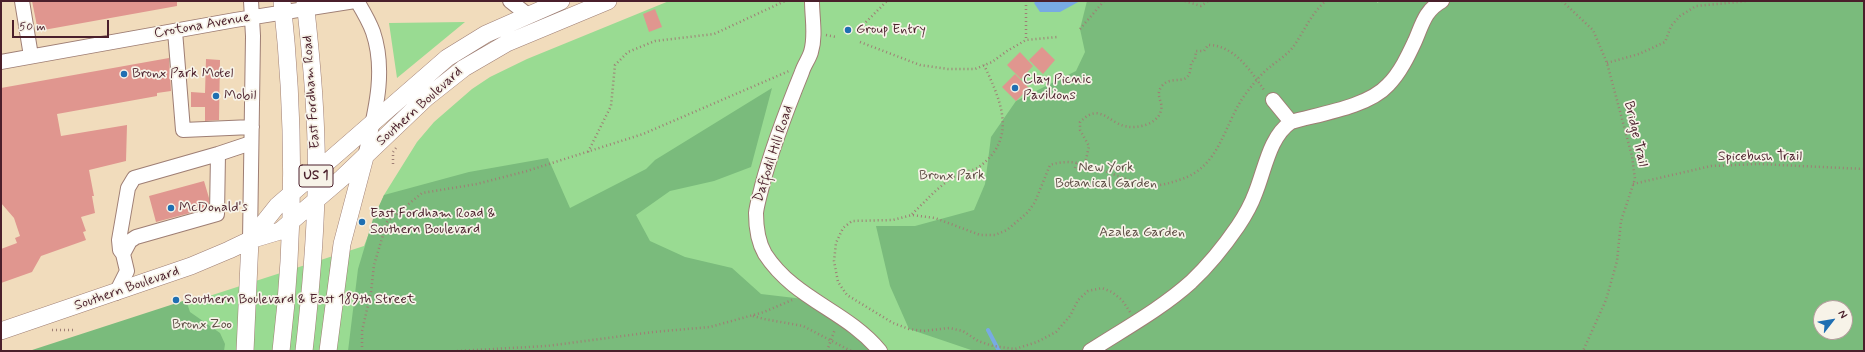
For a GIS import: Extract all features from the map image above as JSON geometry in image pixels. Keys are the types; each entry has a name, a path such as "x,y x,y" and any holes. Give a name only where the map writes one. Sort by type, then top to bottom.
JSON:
{"main road":[{"name":"East Fordham Road","path":"281,351 290,250 292,167 290,90 282,1"},
{"name":"East Fordham Road","path":"304,351 311,289 316,193 314,103 305,1"},
{"name":"Southern Boulevard","path":"250,240 276,206 427,74 467,45 486,34 561,1"},
{"name":"Southern Boulevard","path":"1,332 116,293 215,257 250,240 280,231 365,157 435,90 480,58 507,42 608,1"},
{"path":"328,351 341,250 365,157"},
{"path":"245,351 250,240"}],"street":[{"path":"22,1 31,56"},
{"path":"250,240 252,127 251,1"},
{"path":"356,1 373,32 379,60 380,82 365,157"},
{"name":"Crotona Avenue","path":"1,62 252,17 356,1"},
{"path":"510,1 528,15"},
{"name":"Daffodil Hill Road","path":"812,1 811,53 802,71 766,170 756,212 757,233 765,253 784,278 805,294 868,336 880,351"},
{"path":"1090,351 1170,299 1192,282 1238,226 1255,196 1274,141 1284,127 1291,122 1352,105 1374,96 1388,86 1399,73 1415,41 1424,17 1436,4 1442,1"},
{"path":"175,31 183,130 252,127"},
{"path":"1269,95 1291,122"},
{"path":"116,293 127,271 123,254 120,250 119,240 128,188 134,178 251,143"},
{"path":"123,254 130,241 136,236 217,214 218,154"},
{"path":"123,221 136,236"}],"path":[{"path":"589,152 590,146 611,106 615,66 628,52 655,41 714,34 785,1"},
{"path":"864,25 887,1"},
{"path":"1026,1 1026,40"},
{"path":"1080,29 1104,1"},
{"path":"1185,1 1201,6 1208,1"},
{"path":"912,214 935,218 980,235 995,235 1007,230 1028,212 1035,202 1050,165 1060,161 1078,162 1111,175 1139,183 1154,185 1183,179 1198,170 1211,159 1246,93 1268,68 1292,48 1319,7 1326,1"},
{"name":"Bridge Trail","path":"1562,1 1593,30 1607,63 1632,156 1635,179 1621,221 1617,261 1608,293 1583,351"},
{"path":"1607,63 1639,54 1665,42 1671,26 1680,16 1696,6 1748,1"},
{"path":"860,42 920,65 948,69 975,68 992,62 1007,50 1026,40 1057,37"},
{"path":"1085,164 1089,146 1080,130 1080,122 1092,112 1101,114 1117,124 1134,127 1148,124 1156,120 1160,112 1161,104 1158,98 1162,86 1168,82 1181,81 1188,76 1191,71 1191,63 1195,59 1196,51 1204,51 1208,46 1222,47 1236,56 1269,95"},
{"path":"984,65 999,100 1003,118 1002,132 997,149 978,168 959,174 944,185 912,214 893,220 852,221 843,228 836,243 834,262 838,282 847,295 893,323 909,329 923,331 949,328 963,331 978,341 993,346 1006,348 1015,349 1038,342 1056,332 1070,316 1078,300 1088,291 1102,288 1112,292 1122,300 1137,321"},
{"path":"362,351 362,331 371,292 374,265 387,222 422,193 477,184 589,152 643,134 795,69 802,71"},
{"path":"1075,168 1078,162"},
{"name":"Spicebush Trail","path":"1633,184 1711,166 1759,164 1864,169"},
{"path":"457,351 548,346 653,332 710,327 753,316 805,294"},
{"path":"827,351 838,315"},
{"path":"753,316 803,326 851,351"}],"green space":[{"name":"New York Botanical Garden","path":"669,1 1864,1 1864,351 39,351 364,246 384,195 417,142 434,122 472,89 490,77 527,59"},
{"name":"New York Botanical Garden","path":"1087,1 1377,1 1377,3 1381,1 1864,1 1864,351 974,351 909,329 890,286 876,226 915,226 974,210 985,184 991,137 1016,101 1076,71 1085,52 1080,29"},
{"path":"465,22 397,78 389,23"},
{"path":"772,88 751,167 714,181 670,191 636,215 650,241 685,257 732,268 761,294 812,300 874,351 348,351 358,269 373,219 384,195 469,172 548,158 570,208 646,169 655,160"},
{"name":"Bronx Zoo","path":"186,300 190,312 220,333 225,344 224,351 29,351"}],"water":[{"path":"1036,1 1080,1 1060,12 1040,12 1034,3"}],"building":[{"path":"32,1 177,1 177,6 38,31"},
{"path":"655,9 662,27 649,32 643,14"},
{"name":"Clay Picnic Pavilions","path":"1042,47 1055,60 1043,74 1029,60"},
{"name":"Clay Picnic Pavilions","path":"1020,52 1033,66 1021,79 1007,65"},
{"path":"169,58 171,91 157,93 157,96 57,114 61,136 127,125 126,161 89,170 94,196 92,196 95,213 81,217 86,231 83,232 86,240 41,256 32,272 1,283 1,249 17,243 15,238 20,236 14,218 1,203 1,88"},
{"path":"206,59 220,60 219,120 205,121 205,107 191,107 191,92 205,93"},
{"name":"Clay Picnic Pavilions","path":"1015,74 1029,88 1016,101 1002,87"},
{"path":"204,181 209,198 209,208 156,222 149,196"}],"waterway":[{"path":"988,330 999,351"}],"place":[{"name":"Group Entry","path":"848,30"},
{"name":"Bronx Park Motel","path":"124,74"},
{"name":"Clay Picnic Pavilions","path":"1015,88"},
{"name":"Mobil","path":"216,96"},
{"name":"McDonald's","path":"171,208"},
{"name":"East Fordham Road & Southern Boulevard","path":"362,222"},
{"name":"Southern Boulevard & East 189th Street","path":"176,300"}],"park label":[{"name":"Bronx Park","path":"952,176"},
{"name":"Azalea Garden","path":"1142,233"}]}
